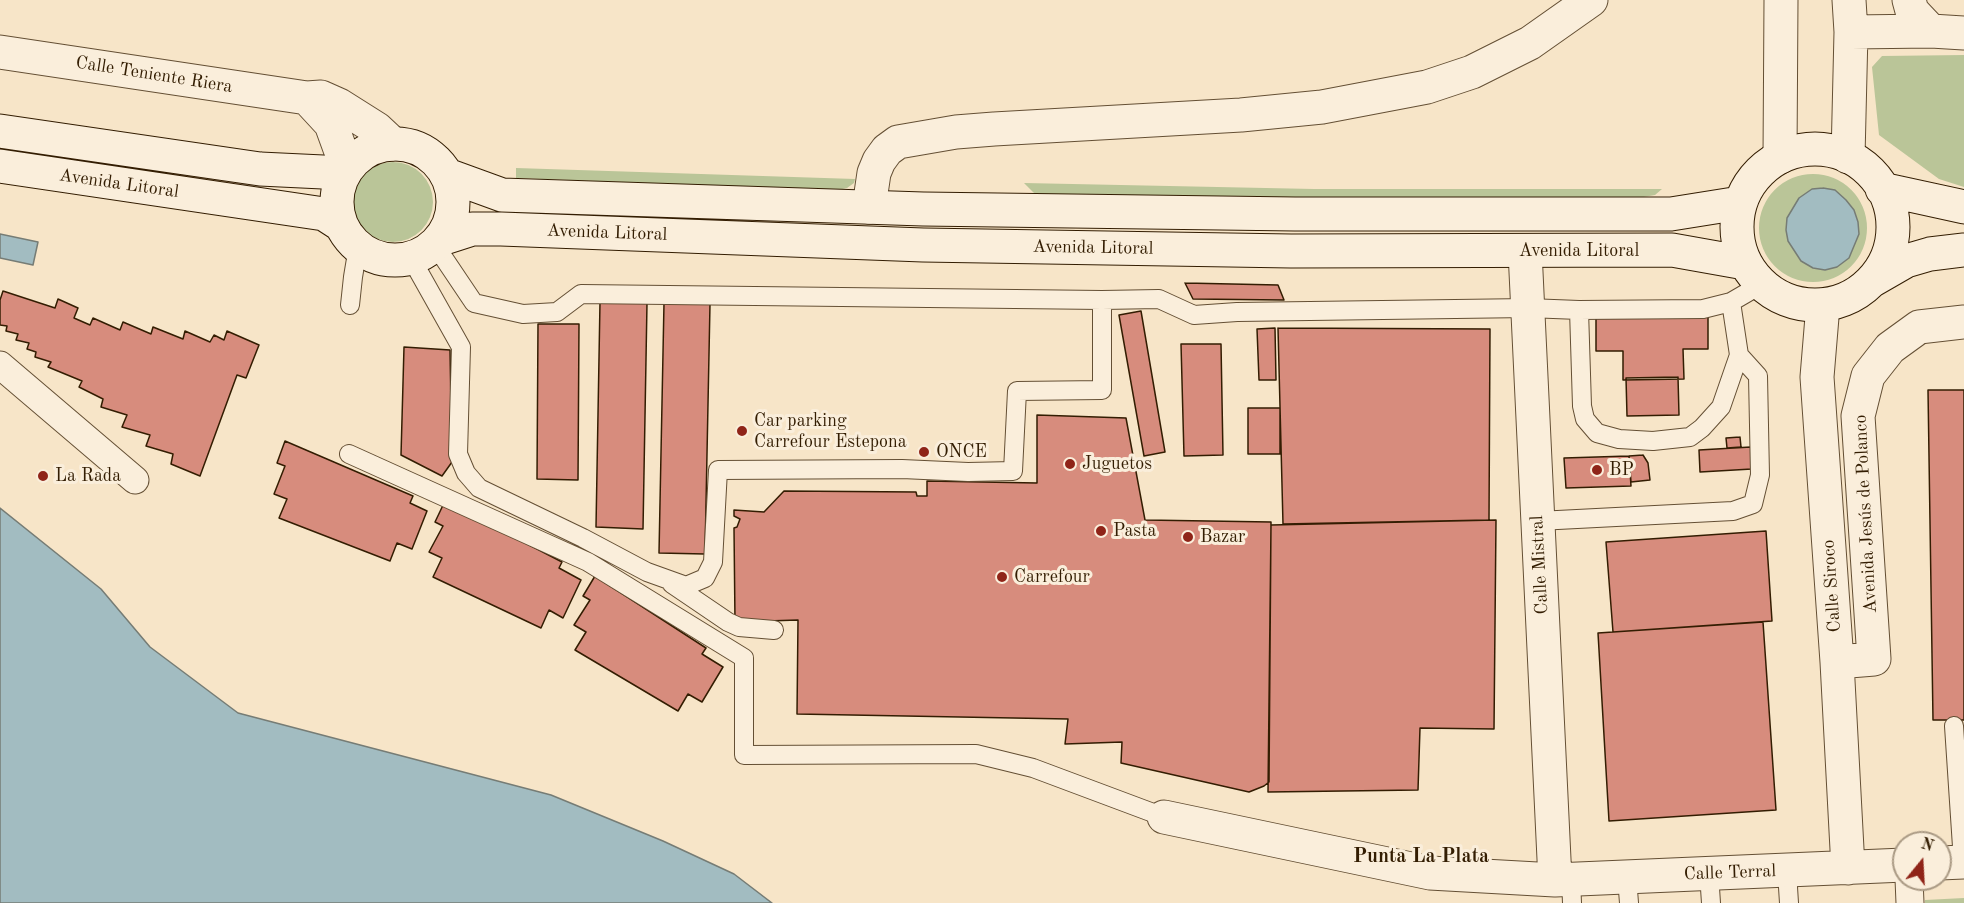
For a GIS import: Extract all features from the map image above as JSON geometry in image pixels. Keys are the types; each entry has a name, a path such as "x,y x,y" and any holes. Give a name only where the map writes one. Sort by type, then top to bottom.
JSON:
{"main road":[{"path":"868,207 874,173 879,161 887,150 898,142 956,132 1240,115 1322,107 1427,87 1472,72 1530,43 1591,0"},
{"path":"1780,157 1781,0"},
{"path":"1848,157 1851,32 1849,0"},
{"path":"1909,0 1912,11 1931,31"},
{"path":"1851,32 1964,33"},
{"name":"Calle Teniente Riera","path":"0,52 307,98 321,97 339,105 377,129 393,144"},
{"path":"307,98 331,124 346,171"},
{"name":"Avenida Litoral","path":"0,131 260,169 346,171"},
{"path":"393,144 418,148 435,159 447,175 452,191 453,208 449,224 429,247 401,260 378,258 349,236 338,215 337,194 346,171 359,155 375,147 393,144"},
{"path":"1873,280 1886,260 1892,236 1892,212 1882,189 1868,170 1848,157 1825,150 1802,150 1780,157 1755,177 1740,203 1737,223 1738,243 1754,274 1780,297 1801,304 1823,305 1841,301 1906,261 1930,254 1964,250"},
{"name":"Avenida Litoral","path":"0,166 324,214 349,236"},
{"name":"Avenida Litoral","path":"447,175 502,195 868,207 1295,214 1671,214 1740,203"},
{"path":"1882,189 1964,207"},
{"name":"Avenida Litoral","path":"429,247 472,229 501,229 923,245 1291,251 1672,250 1754,274"},
{"name":"Calle Mistral","path":"1525,251 1538,521 1566,887"},
{"name":"Calle Siroco","path":"1823,305 1817,377 1837,662 1848,868"},
{"name":"Avenida Jesús de Polanco","path":"1837,662 1874,659 1858,416 1868,376 1890,348 1919,327 1964,322"},
{"name":"Calle Terral","path":"1164,817 1430,873 1566,887 1628,890 1710,888 1787,871 1892,866"}],"street":[{"path":"0,365 135,480"}],"lane":[{"path":"349,236 353,277 350,305"},
{"path":"429,247 461,347 458,454 466,473 479,488 647,572 686,586 705,578 713,562 718,470 1013,471 1017,391 1102,390 1102,300"},
{"path":"429,247 474,303 523,314 557,312 581,294 1159,299 1194,315 1237,312 1528,308 1703,309 1731,302 1754,274"},
{"path":"1579,310 1582,406 1586,419 1597,433 1619,439 1653,441 1690,437 1702,428 1721,407 1739,355 1731,302"},
{"path":"1538,521 1733,511 1753,504 1760,475 1758,376 1739,355"},
{"path":"349,454 588,562 744,658 744,755 976,754 1033,768 1164,817"},
{"path":"666,579 728,622 739,627 774,630"},
{"path":"1954,726 1956,862"},
{"path":"1787,871 1789,903"}],"green space":[{"path":"1964,55 1964,187 1939,179 1879,135 1872,67 1882,56"},
{"path":"393,162 408,165 421,174 430,187 433,202 430,217 421,230 408,239 393,242 378,239 365,230 356,217 353,202 356,187 365,174 378,165"},
{"path":"516,168 855,179 854,183 847,188 838,190 516,178"},
{"path":"1813,174 1834,178 1851,190 1863,207 1867,228 1863,249 1851,266 1834,278 1813,282 1792,278 1775,266 1763,249 1759,228 1763,207 1775,190 1792,178"},
{"path":"1024,183 1314,189 1662,189 1655,195 1638,198 1315,201 1036,195"},
{"path":"1964,898 1964,903 1925,903 1925,900"}],"water":[{"path":"1812,189 1835,190 1854,210 1859,234 1849,258 1837,267 1825,270 1813,268 1801,261 1788,241 1786,230 1787,218 1799,198"},
{"path":"0,234 38,242 33,265 0,258"},
{"path":"0,508 101,589 150,647 238,713 551,795 663,841 734,874 772,903 0,903"}],"building":[{"path":"1185,283 1278,285 1284,300 1193,299"},
{"path":"3,291 55,308 58,299 78,308 74,318 90,325 93,318 120,330 123,322 151,334 153,327 183,339 185,331 210,342 214,335 224,340 227,331 259,345 246,378 237,375 200,476 171,464 173,454 146,446 150,435 122,427 127,415 101,407 103,399 79,387 82,381 48,367 51,362 35,357 36,352 27,349 29,343 16,340 18,334 6,331 7,326 0,325 0,300"},
{"path":"600,302 647,303 643,529 596,527"},
{"path":"664,303 710,304 705,554 659,553"},
{"path":"1141,311 1165,452 1144,456 1119,315"},
{"path":"1708,315 1708,349 1683,349 1684,379 1623,380 1623,351 1596,351 1596,318"},
{"path":"538,324 579,324 578,480 537,479"},
{"path":"1275,328 1276,380 1259,380 1257,329"},
{"path":"1278,328 1490,329 1489,520 1283,524"},
{"path":"1181,344 1221,344 1223,455 1184,456"},
{"path":"404,347 450,350 452,462 442,476 401,455"},
{"path":"1678,377 1679,415 1627,416 1626,378"},
{"path":"1928,390 1964,390 1964,720 1933,720"},
{"path":"1248,408 1280,408 1280,454 1248,454"},
{"name":"Carrefour","path":"1037,415 1126,418 1145,520 1271,522 1269,782 1264,786 1249,792 1121,763 1122,742 1065,744 1068,719 797,714 798,620 735,622 734,528 737,527 740,519 734,516 734,510 764,512 784,491 916,492 917,496 927,496 927,481 1037,483"},
{"path":"1740,437 1741,447 1727,448 1726,438"},
{"path":"285,441 413,496 410,503 427,511 412,549 397,543 390,561 279,518 287,499 274,494 285,466 277,463"},
{"path":"1751,447 1752,469 1700,472 1699,450"},
{"path":"1643,455 1648,463 1650,480 1631,482 1629,456"},
{"name":"BP","path":"1629,456 1631,486 1566,488 1564,458"},
{"path":"445,501 562,562 559,568 581,580 563,618 549,610 541,628 433,577 442,558 429,552 443,526 435,522"},
{"path":"1496,520 1494,729 1420,728 1418,790 1268,792 1271,525"},
{"path":"1766,531 1772,621 1613,632 1606,542"},
{"path":"595,576 706,648 702,654 723,667 702,702 688,694 678,711 575,650 586,632 574,625 590,600 583,596"},
{"path":"1763,622 1776,810 1609,821 1598,633"}],"place":[{"name":"Car parking Carrefour Estepona","path":"742,431"},
{"name":"ONCE","path":"924,452"},
{"name":"Juguetos","path":"1070,464"},
{"name":"BP","path":"1597,470"},
{"name":"La Rada","path":"43,476"},
{"name":"Pasta","path":"1101,531"},
{"name":"Bazar","path":"1188,537"},
{"name":"Carrefour","path":"1002,577"}],"district":[{"name":"Punta La Plata","path":"1421,857"}]}
